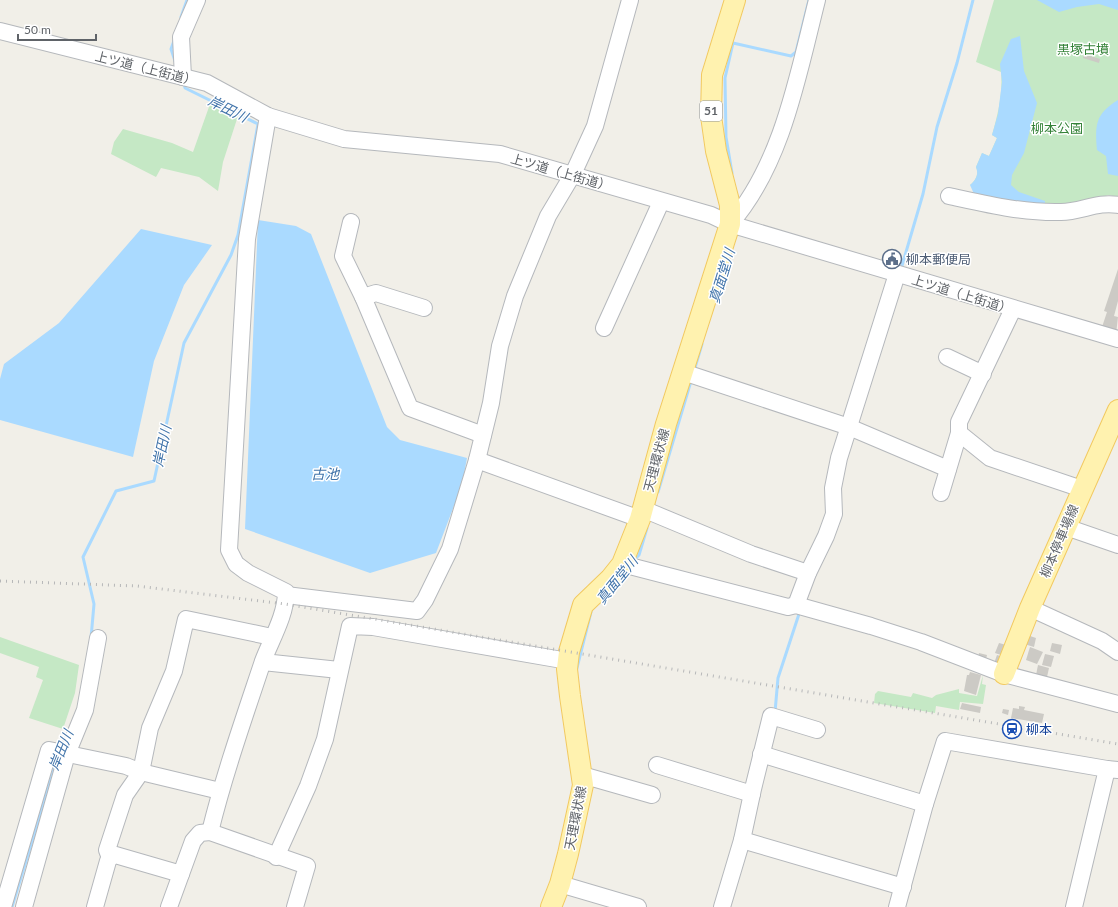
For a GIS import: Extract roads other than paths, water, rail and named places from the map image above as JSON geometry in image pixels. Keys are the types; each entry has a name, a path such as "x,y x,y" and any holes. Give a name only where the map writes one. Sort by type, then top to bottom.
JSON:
{"main road":[{"name":"天理環状線","path":"551,907 560,884 583,785 570,696 568,661 569,652 583,605 610,579 622,564 641,514 683,372 730,224 730,205 716,151 711,116 712,82 716,62 735,0"},
{"name":"柳本停車場線","path":"1004,674 1030,608 1118,410"}],"street":[{"path":"183,77 181,37 197,0"},
{"path":"286,595 417,610 425,600 450,549 477,460 491,403 500,346 515,296 548,216 573,174 595,126 630,0"},
{"path":"730,224 739,213 772,156 797,79 817,0"},
{"name":"上ツ道（上街道）","path":"0,31 207,83 268,116 344,139 500,154 573,174 661,202 711,215 730,224 1118,339"},
{"path":"210,832 220,791 263,662 285,604 286,595 286,592 248,573 236,564 229,550 247,239 268,116"},
{"path":"949,196 1011,210 1035,212 1063,212 1108,203 1118,205"},
{"path":"604,328 661,202"},
{"path":"351,222 343,256 363,297 410,408 483,435"},
{"path":"796,605 808,573 826,536 834,514 833,488 839,458 897,274"},
{"path":"363,297 376,293 424,308"},
{"path":"941,493 959,433 959,422 1013,309"},
{"path":"947,357 983,374"},
{"path":"683,372 849,427 948,469"},
{"path":"959,433 990,458 1082,489"},
{"path":"477,460 641,514 808,573"},
{"path":"1066,527 1118,544"},
{"path":"622,564 788,607 796,605 921,642 1004,674 1118,704"},
{"path":"1030,608 1102,641 1118,652"},
{"path":"110,858 107,850 125,795 141,772 150,728 174,671 186,619 272,637"},
{"path":"276,856 308,786 324,739 350,626 373,627 568,661"},
{"path":"24,907 67,754 85,710 98,638"},
{"path":"263,662 339,670"},
{"path":"722,907 742,840 771,716 817,730"},
{"path":"897,907 925,804 945,742 1112,770 1074,907"},
{"path":"3,907 49,750 126,766 141,772 220,791"},
{"path":"761,754 925,804"},
{"path":"656,765 752,794"},
{"path":"582,775 652,795"},
{"path":"170,907 193,841 200,833 210,832 307,866 295,907"},
{"path":"742,840 902,887"},
{"path":"96,907 112,854 181,874"},
{"path":"560,884 638,907"}],"water":[{"path":"1037,0 1118,0 1118,10 1099,4 1077,7 1059,12"},
{"path":"1020,36 1024,71 1037,103 1024,153 1012,175 1011,185 1019,192 1045,201 1045,210 974,194 970,185 976,177 976,167 982,153 989,156 997,138 992,135 998,114 1002,82 1000,64 1011,39"},
{"path":"1118,100 1118,176 1108,174 1106,156 1097,150 1096,134 1098,121 1101,115 1110,105"},
{"name":"古池","path":"258,220 296,226 311,234 387,427 400,440 467,458 462,485 436,553 370,573 245,529"},
{"path":"141,229 212,245 184,285 154,361 133,457 0,420 0,379 4,364 59,323"}],"waterway":[{"name":"岸田川","path":"181,17 187,0"},
{"name":"真面堂川","path":"732,173 726,137 725,78 733,43 791,56 796,52 809,0"},
{"path":"901,269 923,194 937,127 957,63 973,0"},
{"name":"岸田川","path":"175,38 171,49 175,61"},
{"name":"岸田川","path":"91,638 94,604 83,557 116,491 154,481 184,343 231,255 238,235 258,124 185,88 184,83"},
{"name":"真面堂川","path":"694,371 702,344"},
{"name":"真面堂川","path":"658,492 691,381"},
{"name":"真面堂川","path":"633,561 639,555 647,528"},
{"name":"真面堂川","path":"576,672 591,612"},
{"path":"775,712 778,678 799,614"},
{"name":"岸田川","path":"12,907 58,756"}],"railway":[{"path":"0,581 137,586 285,604 1118,744"}],"place":[{"name":"柳本郵便局","path":"892,259"},
{"name":"柳本","path":"1012,729"}],"park label":[{"name":"黒塚古墳","path":"1083,49"},
{"name":"柳本公園","path":"1057,128"}]}
